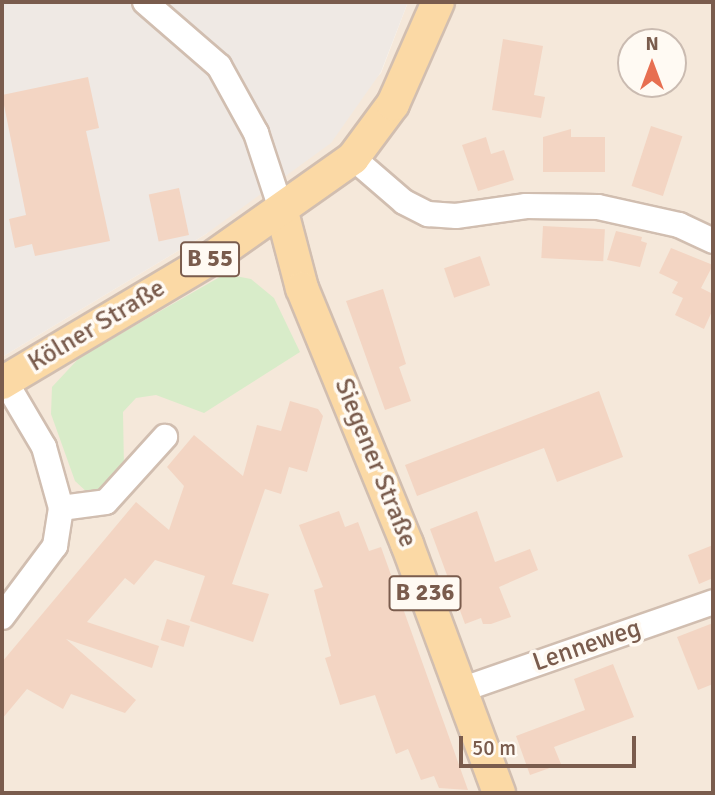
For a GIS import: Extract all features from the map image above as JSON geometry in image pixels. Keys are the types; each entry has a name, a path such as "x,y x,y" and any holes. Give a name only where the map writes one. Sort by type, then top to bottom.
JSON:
{"main road":[{"name":"Kölner Straße","path":"4,382 282,212 353,158 383,121 426,34 438,2"},
{"name":"Siegener Straße","path":"282,212 302,288 348,393 499,793"}],"street":[{"path":"145,2 219,66 256,133 282,212"},
{"path":"353,158 404,202 428,214 456,216 526,205 598,208 678,225 713,241"},
{"name":"Kölner Straße","path":"2,617 55,546 61,508 44,447 4,382"},
{"path":"61,508 106,502 165,437"},
{"name":"Lenneweg","path":"461,691 713,602"}],"shaded area":[{"path":"2,2 408,2 381,72 331,143 206,234 2,357"},
{"path":"408,2 713,2 713,793 2,793 2,357 206,234 381,73"}],"green space":[{"path":"225,274 251,279 274,298 300,352 204,413 156,395 136,398 123,412 124,468 103,493 89,494 75,481 51,414 52,387 80,357"}],"building":[{"path":"503,39 543,46 534,95 545,97 541,118 492,110"},
{"path":"88,77 99,128 86,131 110,241 35,256 32,244 15,248 9,219 26,215 2,95"},
{"path":"651,126 682,136 663,196 632,186"},
{"path":"571,129 571,137 605,137 605,172 543,172 543,137"},
{"path":"486,137 491,154 504,150 514,180 478,191 462,145"},
{"path":"179,188 189,235 159,241 149,194"},
{"path":"543,226 605,229 603,261 541,258"},
{"path":"616,231 642,237 641,241 647,243 640,267 607,260"},
{"path":"671,248 713,265 701,288 713,294 713,309 704,329 675,315 683,298 672,293 678,282 659,273"},
{"path":"480,256 490,285 454,298 444,268"},
{"path":"383,289 406,364 399,367 411,401 385,410 346,301"},
{"path":"599,391 623,457 557,482 544,448 417,496 405,465"},
{"path":"290,401 318,409 323,416 307,472 289,467 281,494 265,489 232,584 269,594 253,642 190,621 205,576 155,560 134,585 125,578 87,622 159,646 152,668 66,639 136,700 125,713 71,694 63,709 27,689 2,719 2,662 136,502 169,530 184,486 167,467 194,435 243,476 257,425 281,431"},
{"path":"339,511 345,527 358,522 369,551 381,547 468,790 439,788 434,776 421,780 408,749 396,754 375,695 340,705 325,658 331,656 314,590 323,587 299,525"},
{"path":"477,511 495,562 530,549 538,570 499,587 511,617 491,624 483,624 481,618 465,624 430,529"},
{"path":"713,545 713,578 699,584 688,555"},
{"path":"167,619 190,626 184,647 161,640"},
{"path":"713,623 713,684 698,690 677,637"},
{"path":"613,664 634,717 554,747 561,764 530,775 516,736 585,710 574,679"}]}
